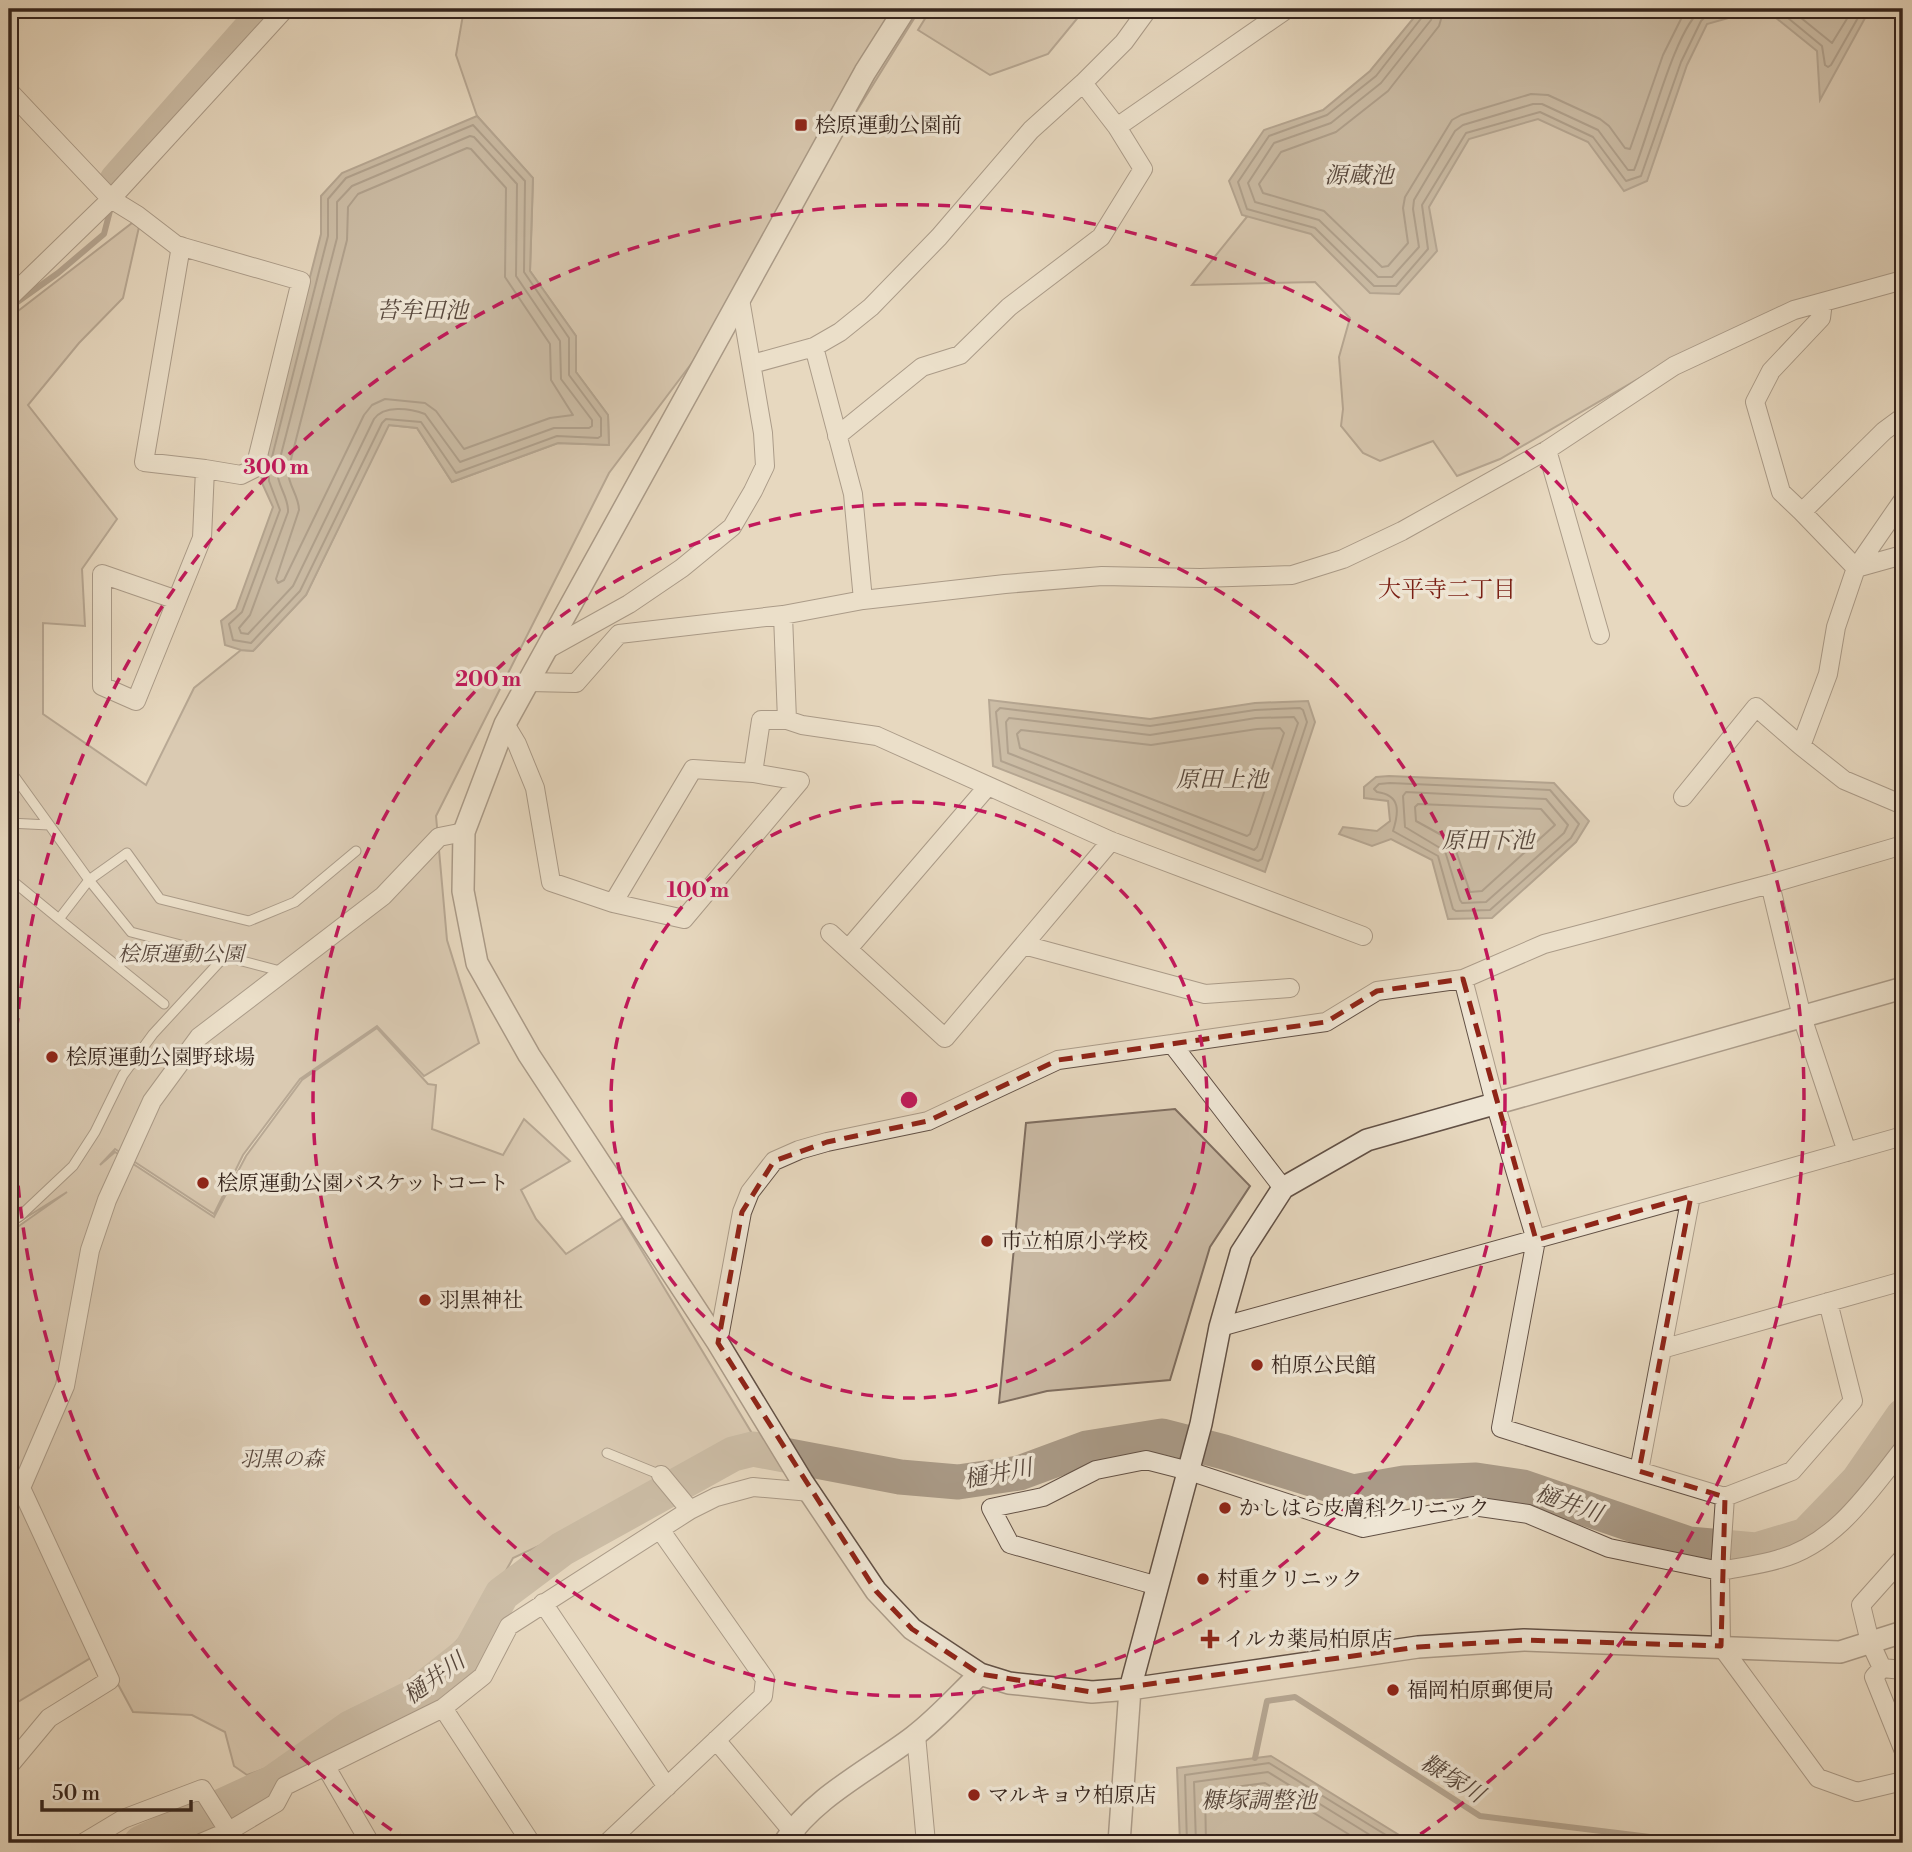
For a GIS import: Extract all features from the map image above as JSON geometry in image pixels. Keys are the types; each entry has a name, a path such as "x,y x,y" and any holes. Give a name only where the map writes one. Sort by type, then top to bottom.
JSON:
{"street":[{"path":"9,298 111,199 285,9"},
{"path":"905,9 865,72 505,724 464,832 463,891 477,963 529,1055 718,1343 807,1487 876,1591 912,1629 980,1674 1009,1683 1092,1692 1130,1689 1418,1647 1524,1640 1840,1652 1903,1632"},
{"path":"752,364 814,347 871,307 903,276 1031,130 1124,42 1148,9"},
{"path":"1117,127 1287,9"},
{"path":"837,436 922,367 960,355 1009,307 1101,237 1143,169 1117,127 1083,83"},
{"path":"9,91 111,199 181,246 302,281 255,468 241,475 144,461 181,246"},
{"path":"528,682 576,682 619,634 783,615 863,600 1005,584 1102,576 1200,578 1292,575 1343,559 1402,531 1547,450 1674,366 1794,310 1903,280"},
{"path":"548,649 629,604 682,568 732,527 765,466 763,433 740,299"},
{"path":"1823,302 1821,318 1772,371 1755,402 1781,492 1856,568"},
{"path":"814,347 853,494 863,600"},
{"path":"1802,512 1884,431 1903,417"},
{"path":"1547,450 1600,635"},
{"path":"177,600 102,574 102,686 136,701 177,600 202,538 205,470"},
{"path":"1801,746 1828,674 1836,628 1856,568 1903,500"},
{"path":"1856,568 1903,557"},
{"path":"783,615 787,720"},
{"path":"1683,797 1756,707 1844,780 1903,805"},
{"path":"752,773 761,720 787,720 802,725 877,736 1111,841 1363,936"},
{"path":"505,724 517,744 535,788 551,882 613,903 684,919 800,781 752,773 693,769 613,903"},
{"path":"848,949 988,786"},
{"path":"9,1766 49,1718 110,1680 15,1493 65,1385 90,1250 107,1200 152,1101 199,1037 383,896 439,836 464,832"},
{"path":"830,933 945,1038 1111,841"},
{"path":"718,1343 742,1212 750,1192 774,1161 799,1150 928,1121 1058,1060 1326,1022 1377,991 1463,979 1545,944 1770,884 1903,845"},
{"path":"1770,884 1802,1017 1847,1152"},
{"path":"1024,944 1205,994 1290,988"},
{"path":"1463,979 1495,1102 1536,1240 1501,1428 1725,1497 1792,1471 1853,1401 1828,1302"},
{"path":"1119,1843 1130,1689 1201,1424 1220,1327 1241,1253 1283,1188 1367,1139 1903,988"},
{"path":"1172,1044 1283,1188"},
{"path":"1220,1327 1903,1136"},
{"path":"1639,1471 1691,1196"},
{"path":"1662,1349 1903,1281"},
{"path":"1158,1586 1010,1544 991,1508 1043,1497 1096,1470 1146,1460 1190,1466 1363,1528 1473,1506 1528,1514 1609,1548 1721,1565 1781,1559 1817,1542 1861,1503 1903,1449"},
{"path":"661,1475 687,1505"},
{"path":"201,1843 230,1833 276,1803 285,1786 443,1708 483,1676 509,1626 661,1531 687,1505 753,1487 807,1487"},
{"path":"1725,1497 1721,1565 1721,1646 1818,1778 1857,1792 1903,1781"},
{"path":"607,1843 763,1696 765,1679 661,1531"},
{"path":"1882,1668 1870,1642 1861,1605 1903,1558"},
{"path":"543,1603 667,1787"},
{"path":"1882,1668 1903,1670"},
{"path":"1882,1668 1874,1676 1903,1749"},
{"path":"716,1740 792,1839 822,1800 872,1768 916,1735 980,1674"},
{"path":"443,1708 531,1843"},
{"path":"916,1735 926,1843"},
{"path":"326,1767 370,1843"},
{"path":"83,1843 123,1819 202,1789 230,1833"}],"lane":[{"path":"9,769 89,880 131,932 284,972"},
{"path":"9,823 49,825"},
{"path":"60,919 89,880 127,853 160,899 248,922 295,902 356,851"},
{"path":"9,878 164,1004"},
{"path":"9,1223 73,1166 95,1132 123,1075 162,1024 225,956"},
{"path":"607,1452 661,1475"}],"highlighted area":[{"path":"1463,979 1536,1240 1691,1196 1639,1471 1725,1497 1721,1646 1524,1640 1418,1647 1092,1692 980,1674 912,1629 876,1591 718,1343 742,1212 774,1161 827,1142 928,1121 1058,1060 1326,1022 1377,991"}],"green space":[{"path":"464,9 920,9 740,299 609,473 436,816 447,940 479,1043 424,1076 377,1026 300,1079 243,1155 214,1214 115,1149 100,1165 115,1152 214,1217 246,1156 302,1080 377,1028 428,1084 436,1085 432,1129 503,1155 524,1119 570,1161 521,1190 536,1219 566,1254 622,1218 756,1440 726,1443 611,1512 513,1558 481,1616 419,1680 350,1710 275,1765 247,1775 234,1766 225,1732 192,1715 133,1712 39,1538 97,1654 9,1710 9,1233 67,1192 9,1228 9,318 132,223 139,227 123,298 79,343 28,405 117,519 82,569 85,626 43,623 43,714 146,785 194,688 241,650 253,651 306,595 388,425 417,428 452,482 558,443 609,445 608,415 576,372 576,336 530,271 533,178 477,116 456,55"},
{"path":"931,9 1085,9 1048,54 990,75 918,30"},
{"path":"1712,9 1903,9 1903,271 1671,360 1500,459 1457,476 1433,441 1380,461 1363,453 1341,426 1343,409 1339,357 1350,318 1315,282 1192,285 1254,208 1426,188 1470,123"},
{"path":"1175,1109 1250,1186 1210,1247 1170,1380 1047,1391 999,1403 1026,1123"}],"water":[{"name":"源蔵池","path":"1421,9 1760,9 1707,24 1687,65 1647,181 1624,191 1588,142 1538,119 1469,139 1429,207 1437,251 1399,294 1370,293 1311,234 1242,215 1229,181 1264,130 1323,110 1370,71"},
{"path":"1765,9 1870,9 1820,100 1817,51"},
{"name":"苔牟田池","path":"477,116 533,178 530,271 576,336 576,372 608,415 609,445 558,443 452,482 417,428 389,425 306,595 253,651 225,645 221,621 236,609 273,507 262,483 261,468 321,234 321,196 342,173"},
{"name":"原田上池","path":"989,700 1150,719 1255,703 1308,701 1315,722 1265,872 993,766"},
{"name":"原田下池","path":"1376,777 1554,783 1589,821 1576,842 1492,918 1448,919 1432,860 1391,839 1372,846 1339,834 1343,827 1377,831 1390,821 1388,801 1364,798 1364,787"},
{"name":"糠塚調整池","path":"1271,1756 1412,1843 1180,1843 1177,1768"}],"waterway":[{"path":"117,180 268,9"},
{"path":"9,308 58,273 104,234 111,207"},
{"name":"樋井川","path":"141,1843 272,1783 350,1728 413,1697 470,1652 502,1594 562,1549 733,1454 753,1449 900,1477 958,1482 1019,1473 1087,1448 1162,1436 1353,1492 1404,1483 1476,1480 1523,1487 1689,1544 1756,1550 1806,1535 1858,1481 1903,1416"},
{"name":"糠塚川","path":"1255,1758 1267,1701 1295,1697 1480,1816 1699,1843"}],"place":[{"name":"桧原運動公園前","path":"801,125"},
{"name":"桧原運動公園野球場","path":"52,1057"},
{"name":"桧原運動公園バスケットコート","path":"203,1183"},
{"name":"市立柏原小学校","path":"987,1241"},
{"name":"羽黒神社","path":"425,1300"},
{"name":"柏原公民館","path":"1257,1365"},
{"name":"かしはら皮膚科クリニック","path":"1225,1508"},
{"name":"村重クリニック","path":"1203,1579"},
{"name":"イルカ薬局柏原店","path":"1210,1639"},
{"name":"福岡柏原郵便局","path":"1393,1690"},
{"name":"マルキョウ柏原店","path":"974,1795"}],"district":[{"name":"大平寺二丁目","path":"1447,589"}],"park label":[{"name":"桧原運動公園","path":"181,954"},
{"name":"羽黒の森","path":"282,1459"}]}
